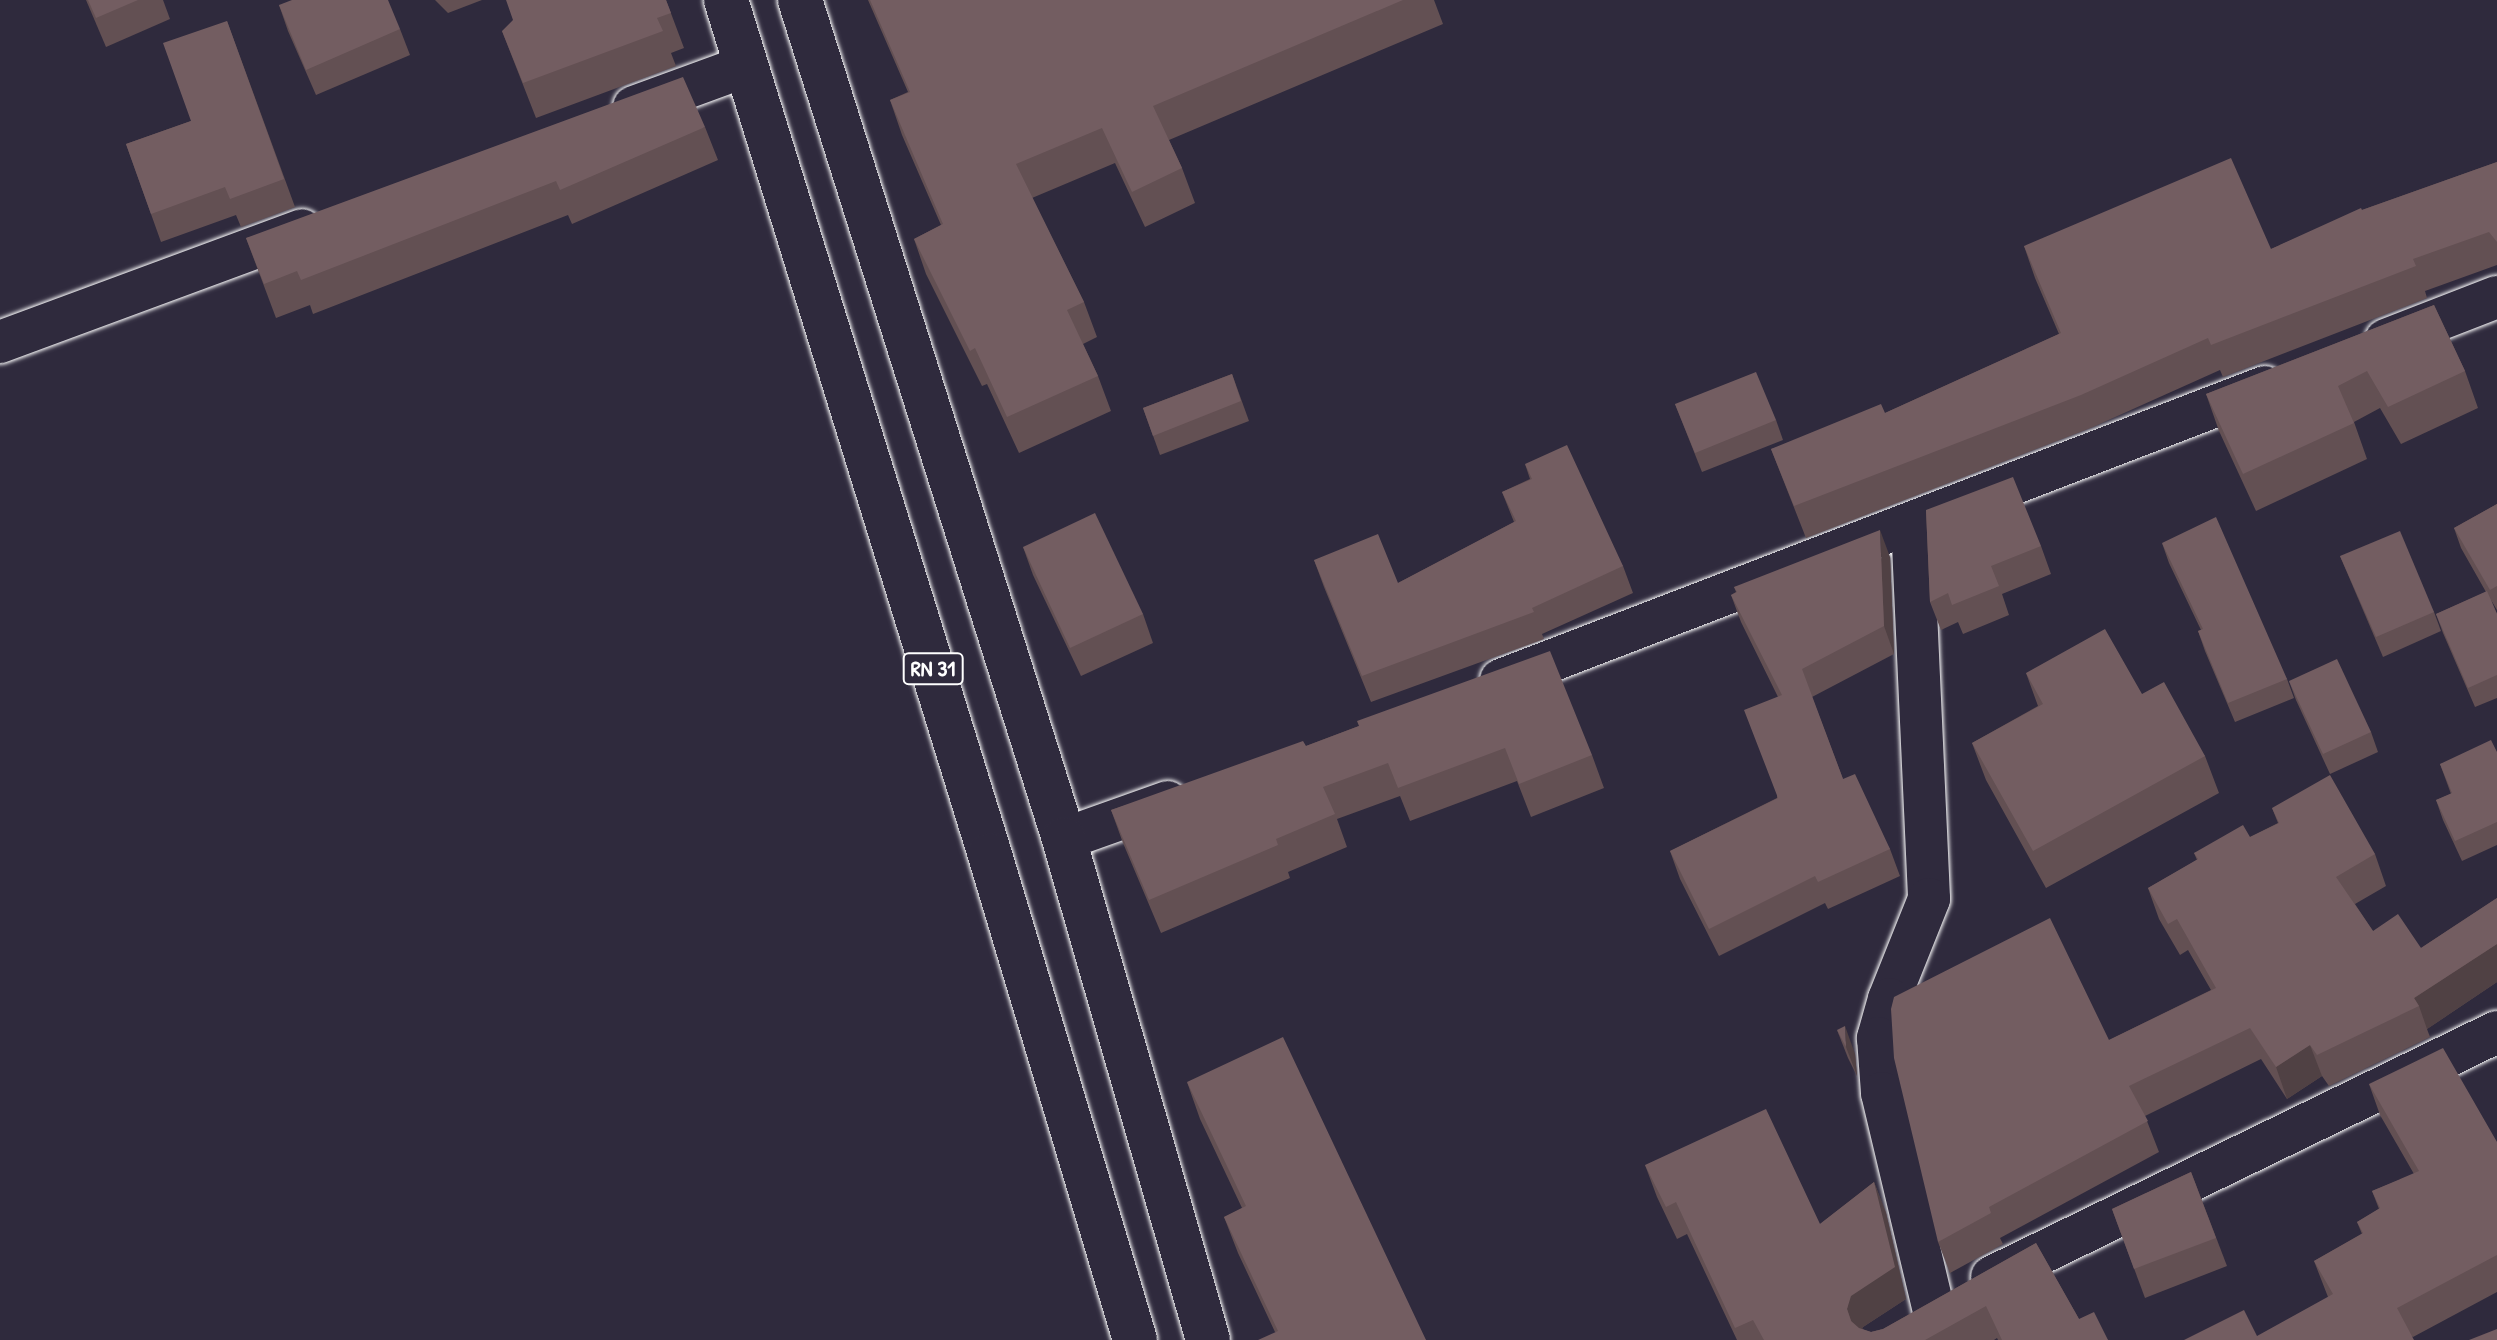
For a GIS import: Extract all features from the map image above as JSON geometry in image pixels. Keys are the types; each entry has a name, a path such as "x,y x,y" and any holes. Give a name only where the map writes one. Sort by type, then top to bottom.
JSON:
{"highway":[{"name":"RN 31","path":"726,0 985,840 1135,1340"},
{"path":"800,0 1064,839 1208,1340"}],"street":[{"path":"597,121 746,66"},
{"path":"0,342 343,215"},
{"path":"2350,354 2497,297"},
{"path":"1464,694 2305,372"},
{"path":"1912,523 1929,899 1889,999 1878,1038 1882,1093 1934,1311"},
{"path":"1064,839 1197,791"},
{"path":"1896,1333 1993,1276 2104,1220 2497,1032"}],"building":[{"path":"88,0 138,0 96,18"},
{"path":"292,0 388,0 400,29 306,70 279,5"},
{"path":"506,0 666,0 671,13 657,18 663,31 523,83 502,31 513,20"},
{"path":"870,0 1403,0 1153,106 1182,168 1132,192 1102,128 1016,164 1084,302 1067,310 1098,376 1007,417 975,348 970,351 914,239 943,224 890,100 910,92"},
{"path":"227,21 284,179 230,199 225,187 151,214 126,144 191,121 163,43"},
{"path":"683,77 705,127 560,190 556,181 301,280 297,271 264,284 246,238"},
{"path":"2231,158 2271,249 2361,208 2497,162 2497,242 2489,232 2413,259 2416,266 2211,345 2208,338 2081,395 1794,506 1771,449 1881,404 1885,413 2061,333 2024,246"},
{"path":"2434,305 2465,371 2388,407 2367,371 2338,386 2354,423 2243,474 2206,394"},
{"path":"1756,372 1776,420 1695,453 1675,404"},
{"path":"1232,374 1241,401 1153,436 1143,408"},
{"path":"1567,445 1623,566 1532,608 1534,612 1362,676 1314,560 1378,534 1398,583 1516,521 1502,492 1532,479 1525,464"},
{"path":"2013,477 2041,546 1991,566 1999,586 1952,605 1948,593 1930,602 1926,510"},
{"path":"2497,504 2497,586 2490,590 2454,528"},
{"path":"1095,513 1143,614 1070,648 1023,547"},
{"path":"2216,517 2287,679 2228,703 2198,631 2203,629 2162,543"},
{"path":"1880,530 1884,626 1802,669 1843,779 1855,774 1890,849 1818,882 1815,876 1709,929 1670,851 1778,798 1744,710 1782,695 1731,595 1737,592 1734,587"},
{"path":"2400,531 2434,612 2376,637 2340,556"},
{"path":"2487,591 2497,614 2497,675 2468,688 2436,614"},
{"path":"2105,629 2142,694 2164,682 2205,756 2033,851 1972,743 2043,704 2026,673"},
{"path":"1550,651 1592,755 1519,784 1505,748 1398,788 1388,763 1323,787 1335,814 1276,839 1278,845 1149,900 1111,810 1303,741 1306,746 1359,726 1357,721"},
{"path":"2337,659 2371,732 2323,754 2289,681"},
{"path":"2491,740 2497,752 2497,822 2455,841 2436,800 2452,793 2440,764"},
{"path":"2330,775 2375,854 2336,877 2373,931 2398,914 2421,948 2497,898 2497,944 2414,998 2419,1006 2317,1055 2310,1045 2276,1067 2250,1028 2129,1086 2148,1121 1989,1207 1991,1213 1938,1242 1894,1058 1891,1009 1894,997 2050,918 2109,1040 2216,988 2177,919 2168,924 2148,888 2198,859 2194,853 2243,825 2250,837 2279,823 2272,808"},
{"path":"1845,1026 1846,1047 1837,1030"},
{"path":"1283,1037 1426,1340 1258,1340 1278,1331 1224,1217 1246,1206 1187,1082"},
{"path":"2443,1048 2497,1142 2497,1255 2397,1308 2414,1340 2184,1340 2244,1310 2257,1336 2333,1294 2314,1261 2363,1233 2357,1222 2380,1208 2372,1191 2419,1171 2369,1084"},
{"path":"1766,1109 1820,1224 1874,1182 1895,1267 1851,1296 1847,1309 1851,1321 1859,1328 1871,1332 1883,1329 2036,1243 2079,1319 2094,1312 2108,1340 2002,1340 1986,1306 1925,1340 1764,1340 1753,1320 1735,1328 1676,1202 1666,1207 1645,1165"},
{"path":"2191,1172 2216,1238 2134,1269 2112,1209"},
{"path":"2497,1329 2497,1340 2469,1340"}]}
